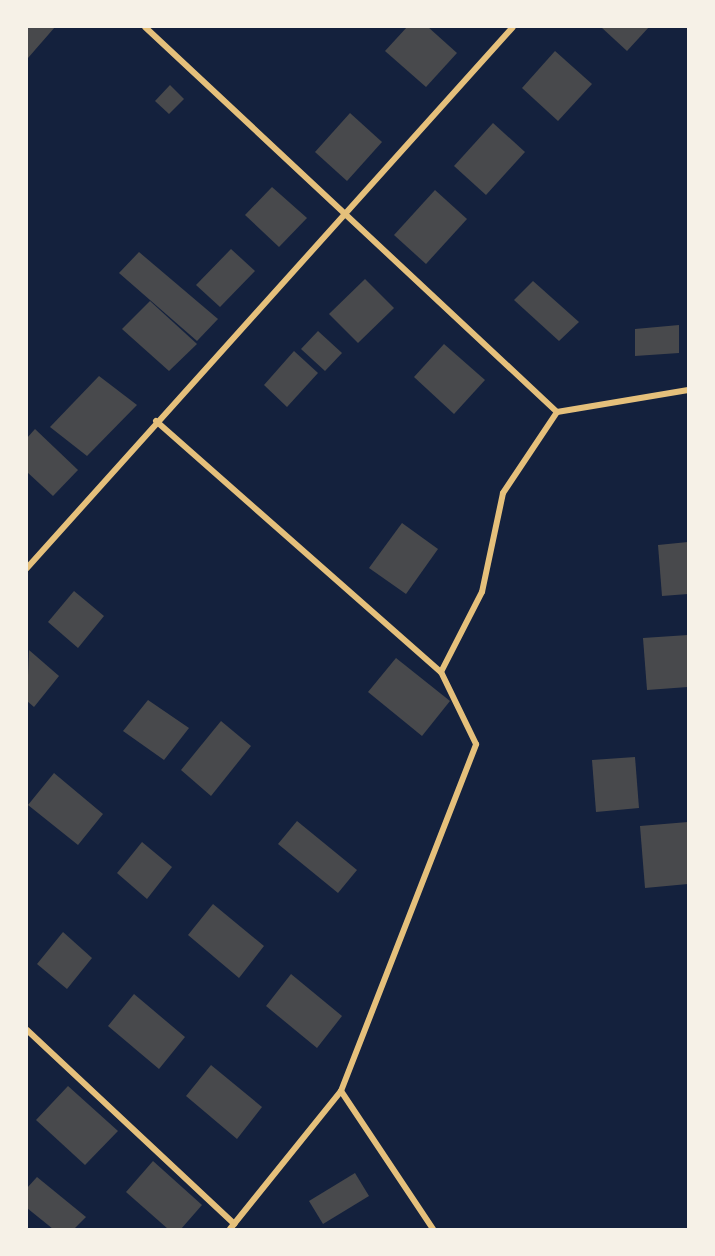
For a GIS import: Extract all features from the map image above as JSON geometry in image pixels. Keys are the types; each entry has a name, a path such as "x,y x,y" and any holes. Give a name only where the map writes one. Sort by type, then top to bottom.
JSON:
{"street":[{"path":"145,27 346,212 557,412"},
{"path":"27,568 156,421 513,27"},
{"path":"441,672 482,592 502,493 557,412 688,390"},
{"path":"27,1030 232,1227 341,1091 476,744 441,672 156,421"},
{"path":"341,1091 433,1229"}],"building":[{"path":"27,27 55,27 28,58 27,57"},
{"path":"407,27 428,27 457,53 426,87 385,51"},
{"path":"601,27 649,27 627,51"},
{"path":"555,51 592,84 558,121 522,88"},
{"path":"170,85 184,99 169,114 155,101"},
{"path":"350,113 382,142 347,181 315,152"},
{"path":"493,123 525,152 486,195 454,166"},
{"path":"272,187 307,218 279,247 245,215"},
{"path":"435,190 467,219 426,264 394,235"},
{"path":"231,249 255,271 220,307 196,285"},
{"path":"139,252 218,319 197,341 119,273"},
{"path":"365,279 394,308 358,343 329,314"},
{"path":"533,281 579,322 559,341 514,300"},
{"path":"150,301 197,344 169,371 122,329"},
{"path":"679,325 679,353 635,356 635,329"},
{"path":"318,331 342,353 325,371 301,349"},
{"path":"444,344 485,380 454,414 414,377"},
{"path":"294,351 318,373 287,407 264,385"},
{"path":"99,376 137,405 87,456 50,427"},
{"path":"35,429 78,470 53,496 27,472 27,438"},
{"path":"402,523 438,549 406,594 369,568"},
{"path":"688,542 688,594 662,596 658,545"},
{"path":"74,591 104,616 78,648 48,622"},
{"path":"688,635 688,687 647,690 643,638"},
{"path":"29,650 59,676 34,707 27,701"},
{"path":"396,658 450,701 422,736 368,692"},
{"path":"148,700 189,728 164,760 123,731"},
{"path":"221,721 251,746 211,796 181,770"},
{"path":"635,757 639,808 596,812 592,760"},
{"path":"54,773 103,814 78,845 28,805"},
{"path":"297,821 357,870 338,893 278,844"},
{"path":"688,822 688,884 645,888 640,826"},
{"path":"142,842 172,867 147,899 117,873"},
{"path":"213,904 264,946 239,978 188,935"},
{"path":"63,932 92,958 67,989 37,964"},
{"path":"291,974 342,1016 317,1048 266,1006"},
{"path":"134,994 185,1037 159,1069 108,1026"},
{"path":"211,1065 262,1107 237,1139 186,1096"},
{"path":"68,1086 118,1131 85,1165 36,1120"},
{"path":"153,1161 202,1205 181,1229 168,1229 126,1192"},
{"path":"355,1173 369,1196 323,1224 309,1201"},
{"path":"37,1177 86,1217 74,1229 53,1229 27,1208 27,1188"}]}
